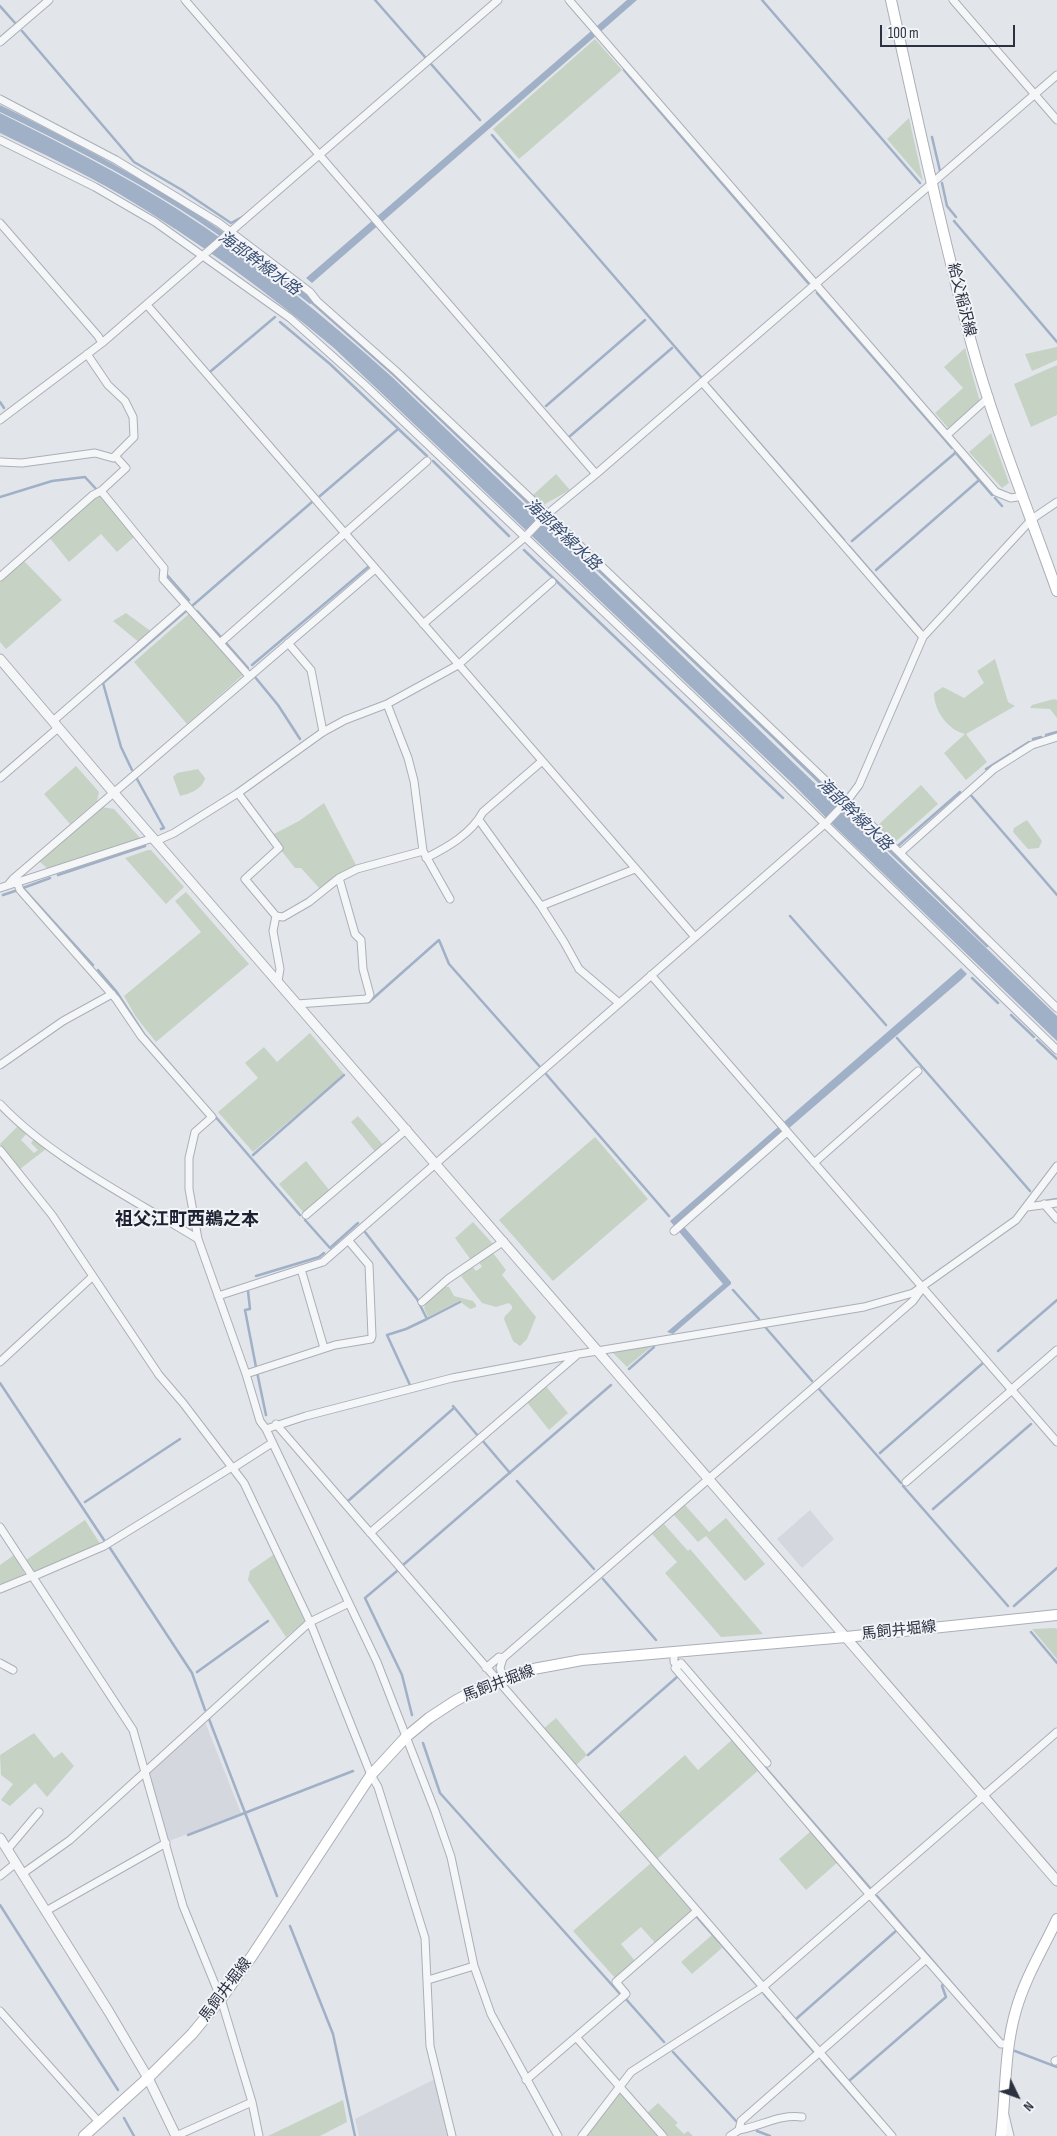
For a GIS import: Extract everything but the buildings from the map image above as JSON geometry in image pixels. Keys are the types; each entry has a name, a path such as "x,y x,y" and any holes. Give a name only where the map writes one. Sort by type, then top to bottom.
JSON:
{"main road":[{"name":"給父稲沢線","path":"891,0 932,184 972,343 1023,496 1055,580 1057,591"},
{"name":"馬飼井堀線","path":"84,2136 148,2078 192,2034 221,1999 252,1956 371,1775 406,1737 429,1718 455,1701 528,1670 582,1660 846,1637 1057,1615"},
{"path":"1001,2136 1008,2044 1016,2010 1029,1977 1057,1919"}],"street":[{"path":"0,42 49,0"},
{"path":"185,0 596,474"},
{"path":"0,420 102,343 498,0"},
{"path":"569,0 996,492 1011,498 1023,496"},
{"path":"953,0 1057,120"},
{"path":"423,624 525,537 546,515 596,474 1057,75"},
{"path":"0,99 116,160 231,232 310,292 316,301 396,371 900,853 1057,1008"},
{"path":"0,140 95,187 155,222 297,324 365,384 826,822 1057,1050"},
{"path":"0,223 102,343"},
{"path":"147,305 695,937"},
{"path":"0,462 22,463 95,453 113,458 134,437 133,416 125,401 108,385 87,354"},
{"path":"702,382 924,637"},
{"path":"947,435 989,396"},
{"path":"0,577 126,468 116,456"},
{"path":"220,643 427,461"},
{"path":"101,491 164,568 163,579 249,676"},
{"path":"218,1296 322,1262 826,822 846,802 859,784 924,637 1032,519 1057,502"},
{"path":"8,885 375,568"},
{"path":"0,888 174,833 238,793 323,732 345,720 387,704 458,665 552,582"},
{"path":"0,778 55,724 186,605"},
{"path":"288,643 311,670 323,732"},
{"path":"1,661 1057,1881"},
{"path":"387,704 408,758 414,781 425,854 450,899"},
{"path":"900,853 994,769 1032,745 1057,737"},
{"path":"238,793 279,848 245,879 276,916 283,917 340,878 357,869 425,854 452,844 479,820 483,812 542,762"},
{"path":"479,820 541,906 579,969 619,1003"},
{"path":"541,906 635,868"},
{"path":"297,1004 366,999 370,995 363,968 361,940 355,934 340,878"},
{"path":"17,882 20,890 112,994 141,1036 212,1117 195,1132 189,1158 190,1189 198,1238 246,1374 260,1421 266,1429 350,1603 406,1737 451,1858 474,1966 491,2014 558,2136"},
{"path":"276,916 273,931 280,970 278,981"},
{"path":"651,975 1057,1442"},
{"path":"0,1054 3,1063 76,1014 112,994"},
{"path":"814,1162 918,1071"},
{"path":"0,1104 29,1131 68,1159 198,1238"},
{"path":"306,1214 407,1129"},
{"path":"674,1230 787,1131"},
{"path":"0,1150 52,1215 159,1375 183,1403 244,1483 310,1622 371,1775 378,1787 425,1938 430,2046 452,2136"},
{"path":"266,1429 276,1424 452,1378 578,1354 864,1307 913,1293 923,1288 1016,1220 1057,1166"},
{"path":"1026,1207 1057,1203"},
{"path":"1044,1204 1057,1219"},
{"path":"246,1374 324,1348 370,1339 372,1336 369,1265 348,1240"},
{"path":"422,1302 448,1278 504,1241"},
{"path":"300,1270 324,1348"},
{"path":"0,1362 92,1277"},
{"path":"501,1680 500,1668 503,1658 913,1301 923,1288"},
{"path":"906,1482 1057,1350"},
{"path":"370,1533 578,1354"},
{"path":"276,1424 486,1668 501,1680 697,1911 892,2136"},
{"path":"0,1590 104,1546 272,1443"},
{"path":"0,1527 133,1730 184,1906 221,1999 252,2102 259,2136"},
{"path":"22,1874 70,1840 310,1622 350,1603"},
{"path":"674,1652 674,1662 678,1666"},
{"path":"486,1668 499,1657 503,1658"},
{"path":"0,1663 13,1670"},
{"path":"767,1763 681,1663 675,1668 1001,2044 1008,2044"},
{"path":"582,2136 631,2072 763,1987 1057,1732"},
{"path":"7,1850 39,1812"},
{"path":"0,1838 148,2078 176,2136 252,2102"},
{"path":"46,1911 166,1843"},
{"path":"0,1876 16,1863"},
{"path":"526,2080 626,1994 616,1982 697,1911"},
{"path":"739,2130 741,2121 926,1959"},
{"path":"428,1980 474,1966"},
{"path":"0,2011 99,2122"},
{"path":"576,2037 663,2136"},
{"path":"1004,2112 1010,2136"},
{"path":"730,2136 739,2130 754,2128 784,2116 802,2117"}],"shaded area":[{"path":"810,1510 834,1539 802,1568 777,1539"},
{"path":"205,1722 241,1813 169,1841 149,1774"},
{"path":"435,2079 448,2136 359,2136 355,2119"}],"green space":[{"path":"595,39 622,70 519,159 493,129"},
{"path":"909,118 923,181 887,139"},
{"path":"1057,347 1057,360 1032,371 1025,354"},
{"path":"965,348 980,402 950,430 935,413 963,388 944,367"},
{"path":"1057,365 1057,415 1031,427 1014,384"},
{"path":"991,433 1009,483 1002,488 969,452"},
{"path":"556,474 570,490 543,505 533,495"},
{"path":"102,495 134,537 117,552 101,534 69,562 49,537 94,496"},
{"path":"23,560 62,600 6,649 0,642 0,580"},
{"path":"191,612 244,674 187,724 134,662"},
{"path":"126,613 152,632 140,643 113,621"},
{"path":"995,659 1008,702 1015,706 966,734 987,762 966,780 944,753 965,734 953,728 943,719 936,706 934,693 943,687 964,698 984,683 977,671"},
{"path":"1054,699 1057,700 1057,718 1050,709 1030,708 1032,705"},
{"path":"76,766 99,792 97,801 70,824 44,794"},
{"path":"198,769 205,778 202,785 180,796 173,777 177,773"},
{"path":"921,785 938,804 894,843 877,826"},
{"path":"324,803 356,865 320,889 301,868 295,868 272,835 299,821"},
{"path":"102,807 114,809 141,839 49,870 39,861"},
{"path":"1027,820 1042,841 1039,848 1028,849 1013,832 1014,828"},
{"path":"151,850 184,887 166,904 125,858"},
{"path":"186,892 249,964 156,1042 136,1017 124,996 201,932 175,901"},
{"path":"310,1033 344,1074 253,1152 218,1112 258,1078 245,1063 264,1047 277,1062"},
{"path":"358,1116 384,1146 376,1153 351,1122"},
{"path":"18,1126 27,1133 21,1140 34,1153 38,1150 31,1143 34,1139 46,1149 20,1169 0,1144"},
{"path":"595,1137 648,1199 553,1281 499,1220"},
{"path":"306,1161 330,1191 304,1213 279,1184"},
{"path":"473,1222 494,1245 471,1260 455,1238"},
{"path":"493,1253 506,1270 502,1275 536,1317 527,1339 520,1346 513,1341 504,1319 512,1309 512,1306 509,1303 496,1307 482,1303 461,1276 472,1266 476,1271 482,1267 479,1262"},
{"path":"445,1287 449,1287 454,1296 473,1301 476,1307 470,1309 459,1301 428,1317 424,1308 426,1303"},
{"path":"652,1346 627,1367 611,1351"},
{"path":"545,1385 568,1413 549,1430 526,1401"},
{"path":"685,1505 709,1532 726,1518 765,1564 745,1581 706,1536 698,1542 674,1515"},
{"path":"85,1520 101,1545 36,1573 34,1572 26,1560"},
{"path":"664,1524 688,1551 690,1549 763,1634 721,1637 665,1573 677,1562 652,1534"},
{"path":"14,1555 26,1576 0,1587 0,1565"},
{"path":"275,1555 304,1619 304,1622 286,1637 248,1580 250,1571"},
{"path":"1032,1629 1057,1629 1057,1659"},
{"path":"556,1718 587,1755 575,1766 543,1729"},
{"path":"34,1733 54,1758 62,1752 74,1766 47,1797 35,1783 10,1806 1,1800 13,1784 1,1775 0,1755"},
{"path":"733,1739 760,1769 656,1860 617,1815 685,1755 698,1770"},
{"path":"811,1831 838,1862 806,1890 779,1859"},
{"path":"651,1863 693,1912 656,1944 641,1927 621,1944 636,1962 616,1979 573,1931"},
{"path":"712,1935 722,1948 692,1974 681,1962"},
{"path":"621,2091 661,2136 586,2136"},
{"path":"343,2100 347,2122 320,2136 268,2136"},
{"path":"658,2103 678,2123 675,2125 684,2134 688,2131 693,2136 666,2136 646,2114"}],"water":[{"path":"627,0 637,0 312,283 306,278"},
{"name":"海部幹線水路","path":"0,105 97,155 191,210 284,274 300,287 313,302 310,304 212,230 178,208 90,157 0,112"},
{"path":"0,113 112,171 206,228 288,288 366,354 1057,1016 1057,1041 794,785 334,348 257,286 177,230 106,187 0,133"},
{"path":"961,968 967,974 961,980 680,1222 731,1284 673,1334 667,1332 723,1284 670,1221"}],"waterway":[{"path":"375,0 425,57"},
{"path":"762,0 920,183"},
{"path":"0,6 16,24"},
{"name":"海部幹線水路","path":"22,31 134,162 182,190 231,223 244,216"},
{"path":"431,64 480,120"},
{"path":"624,70 808,283"},
{"path":"492,135 701,377"},
{"path":"932,137 940,171"},
{"path":"942,183 947,206 956,217"},
{"path":"954,221 1057,342"},
{"path":"817,293 952,448"},
{"name":"海部幹線水路","path":"309,300 394,375 774,738 987,946"},
{"path":"211,371 275,317"},
{"path":"546,406 645,320"},
{"path":"280,322 330,364 427,456"},
{"path":"569,437 672,348"},
{"path":"709,385 844,540"},
{"path":"0,402 4,408"},
{"path":"320,496 398,429"},
{"path":"955,452 992,495"},
{"path":"852,541 954,454"},
{"path":"433,461 509,536"},
{"path":"0,497 52,481 85,477 97,490"},
{"path":"876,570 978,481"},
{"path":"995,498 1002,506"},
{"path":"192,606 312,502"},
{"path":"849,546 921,629"},
{"path":"524,550 783,798"},
{"path":"252,665 368,567"},
{"path":"167,575 189,600"},
{"path":"132,770 121,747 103,683 186,611"},
{"path":"197,611 221,637"},
{"path":"226,643 248,668"},
{"path":"255,677 278,705 300,739"},
{"path":"1046,735 1057,732"},
{"path":"1033,739 1041,737"},
{"path":"1013,752 1029,742"},
{"path":"986,769 1010,754"},
{"path":"137,779 164,828 161,829"},
{"name":"海部幹線水路","path":"899,845 960,792"},
{"path":"969,793 1057,895"},
{"path":"58,875 145,846"},
{"path":"50,878 23,888 93,965"},
{"path":"3,895 15,891"},
{"path":"790,916 886,1025"},
{"path":"366,1002 369,1002 439,940 449,964 541,1068"},
{"path":"98,970 116,991 144,1034 189,1086"},
{"path":"972,978 998,1003"},
{"path":"1011,1015 1034,1037"},
{"path":"897,1038 1030,1191"},
{"path":"1037,1040 1057,1059"},
{"path":"546,1074 669,1216"},
{"path":"253,1155 344,1075"},
{"path":"214,1115 300,1215"},
{"path":"1045,1201 1057,1199"},
{"path":"305,1220 330,1248 358,1223"},
{"path":"365,1232 417,1299 427,1319 387,1335 410,1385"},
{"path":"256,1276 319,1257 324,1253"},
{"path":"733,1290 759,1319"},
{"path":"248,1291 250,1309 245,1310 256,1367"},
{"path":"998,1351 1057,1300"},
{"path":"427,1319 460,1302"},
{"path":"766,1328 812,1381"},
{"path":"629,1369 654,1347"},
{"path":"880,1453 983,1363"},
{"path":"257,1372 266,1415"},
{"path":"0,1383 104,1540"},
{"path":"403,1565 611,1385"},
{"path":"819,1389 901,1483"},
{"path":"453,1406 478,1436"},
{"path":"348,1501 454,1408"},
{"path":"933,1509 1031,1424"},
{"path":"85,1502 180,1439"},
{"path":"482,1440 510,1473"},
{"path":"517,1481 594,1569"},
{"path":"903,1486 1008,1606"},
{"path":"110,1548 192,1673 205,1710"},
{"path":"1014,1606 1057,1568"},
{"path":"397,1571 365,1598 402,1675 412,1715"},
{"path":"603,1579 656,1640"},
{"path":"197,1672 268,1621"},
{"path":"1031,1632 1057,1663"},
{"path":"679,1668 870,1888"},
{"path":"588,1755 677,1677"},
{"path":"209,1719 277,1896"},
{"path":"423,1743 440,1793 621,1995"},
{"path":"188,1835 353,1771"},
{"path":"877,1896 963,1996"},
{"path":"0,1905 118,2090"},
{"path":"697,1917 757,1985"},
{"path":"290,1926 333,2034 355,2136"},
{"path":"796,2019 897,1930"},
{"path":"849,2081 946,1997 942,1986 944,1983"},
{"path":"764,1994 780,2012"},
{"path":"625,1998 664,2042"},
{"path":"783,2016 815,2053"},
{"path":"1015,2051 1057,2067"},
{"path":"673,2052 736,2121"},
{"path":"822,2061 878,2125"},
{"path":"124,2118 134,2136"},
{"path":"757,2131 770,2136"}],"district":[{"name":"祖父江町西鵜之本","path":"187,1220"}]}
